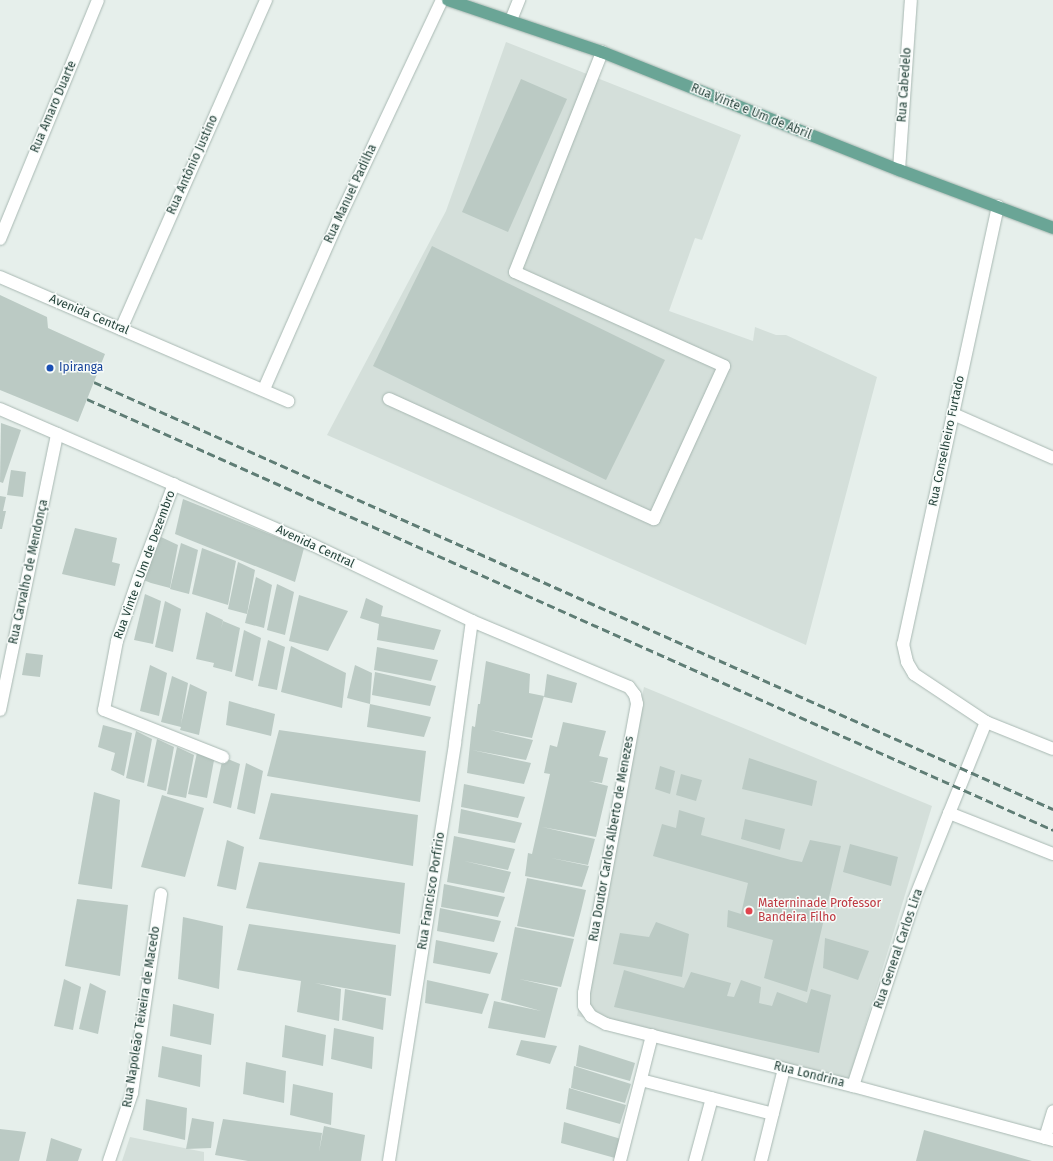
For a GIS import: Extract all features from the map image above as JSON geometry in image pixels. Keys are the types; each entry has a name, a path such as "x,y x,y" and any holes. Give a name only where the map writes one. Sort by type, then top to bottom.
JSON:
{"main road":[{"name":"Rua Vinte e Um de Abril","path":"448,0 511,20 602,52 899,170 998,206 1053,228"}],"street":[{"name":"Rua Amaro Duarte","path":"5,211 98,0"},
{"name":"Rua Antônio Justino","path":"122,329 266,0"},
{"name":"Rua Manuel Padilha","path":"264,389 338,221 442,0"},
{"path":"511,20 519,0"},
{"name":"Rua Cabedelo","path":"899,170 911,0"},
{"path":"389,399 654,519 724,366 515,272 602,52"},
{"name":"Rua Conselheiro Furtado","path":"986,722 914,674 907,662 903,644 998,206"},
{"path":"0,226 5,211"},
{"path":"0,239 5,211"},
{"name":"Avenida Central","path":"0,278 264,389 288,401"},
{"name":"Avenida Central","path":"0,409 313,545 472,621 630,687"},
{"path":"953,414 1053,458"},
{"name":"Rua Carvalho de Mendonça","path":"0,710 57,434"},
{"name":"Rua Vinte e Um de Dezembro","path":"174,484 138,577 117,641 104,710 223,757"},
{"name":"Rua Francisco Porfírio","path":"389,1161 454,751 472,621"},
{"name":"Rua Doutor Carlos Alberto de Menezes","path":"584,993 637,704 635,695 630,687"},
{"path":"986,722 1053,749"},
{"name":"Rua General Carlos Lira","path":"853,1086 914,900 986,722"},
{"path":"949,813 1053,854"},
{"name":"Rua Napoleão Teixeira de Macedo","path":"110,1161 132,1093 161,894"},
{"name":"Rua Londrina","path":"584,993 584,1006 591,1016 606,1024 853,1086 1049,1139"},
{"path":"620,1161 652,1035"},
{"path":"761,1161 784,1069"},
{"path":"640,1080 773,1114"},
{"path":"695,1161 712,1098"},
{"path":"1049,1139 1053,1111"}],"shaded area":[{"path":"506,42 741,135 702,240 695,238 669,311 753,341 755,327 776,335 786,335 877,377 806,645 327,435 446,211"},
{"name":"Materninade Professor Bandeira Filho","path":"644,687 932,806 849,1079 577,1016"},
{"path":"130,1137 204,1152 204,1161 122,1161"}],"building":[{"path":"521,79 567,99 508,232 462,212"},
{"path":"432,246 665,360 606,480 373,366"},
{"name":"Ipiranga","path":"0,295 47,317 48,328 105,354 78,422 0,390"},
{"path":"1,423 21,430 3,483 0,482"},
{"path":"11,470 26,472 23,497 7,495"},
{"path":"0,496 6,497 3,511 6,511 2,529 0,529"},
{"path":"183,499 304,548 295,582 175,534"},
{"path":"75,528 117,538 112,562 120,564 115,586 62,574"},
{"path":"161,537 178,545 170,588 141,579"},
{"path":"181,543 198,550 189,594 170,589"},
{"path":"202,548 236,561 228,605 192,594"},
{"path":"238,562 255,570 247,614 228,609"},
{"path":"256,577 272,585 264,628 245,623"},
{"path":"277,584 294,592 285,635 267,630"},
{"path":"145,594 161,601 153,644 134,640"},
{"path":"299,595 348,611 328,651 289,641"},
{"path":"366,598 383,606 381,616 441,630 434,650 377,640 379,624 360,618"},
{"path":"165,601 181,609 173,652 155,647"},
{"path":"206,612 223,620 221,629 223,621 240,628 232,672 213,667 214,663 196,659"},
{"path":"244,630 261,638 253,681 235,676"},
{"path":"268,640 285,647 277,690 258,686"},
{"path":"291,646 346,673 342,708 281,692"},
{"path":"377,647 438,660 431,681 374,670"},
{"path":"26,653 43,655 40,677 22,675"},
{"path":"486,661 530,674 529,693 544,696 532,738 490,730 533,740 526,760 472,750 531,763 524,784 467,773 472,726 475,727 478,704 480,704"},
{"path":"150,665 167,673 159,716 140,711"},
{"path":"355,665 372,673 370,704 347,698"},
{"path":"375,672 436,686 430,706 372,695"},
{"path":"547,674 577,683 572,703 544,697"},
{"path":"172,676 188,683 181,724 190,684 207,692 199,735 180,730 181,727 161,722"},
{"path":"229,701 275,714 271,736 226,725"},
{"path":"370,704 431,717 424,737 367,727"},
{"path":"563,722 606,731 599,756 608,758 602,783 589,781 608,786 596,837 542,827 595,839 588,865 551,858 589,866 582,887 525,876 528,853 532,854 550,774 544,773 550,745 557,747"},
{"path":"103,725 132,733 124,776 111,770 115,753 98,747"},
{"path":"279,730 426,751 420,802 267,776"},
{"path":"136,731 152,739 144,783 126,778"},
{"path":"157,739 174,747 166,791 147,786"},
{"path":"177,747 194,755 186,798 167,794"},
{"path":"198,748 215,755 207,798 188,794"},
{"path":"223,757 240,764 231,808 213,803"},
{"path":"749,758 817,781 812,806 742,789"},
{"path":"246,763 263,771 255,814 237,809"},
{"path":"660,766 675,771 670,794 655,789"},
{"path":"681,774 702,780 696,801 676,795"},
{"path":"464,784 525,797 518,818 461,807"},
{"path":"94,792 120,800 112,889 78,884"},
{"path":"271,793 418,815 413,866 259,839"},
{"path":"162,795 204,808 185,877 141,867"},
{"path":"461,809 522,823 515,843 458,833"},
{"path":"679,810 705,818 701,835 791,860 802,862 810,840 841,846 807,992 764,978 773,940 727,927 728,910 741,914 748,883 653,856 662,824 676,828"},
{"path":"745,819 785,829 780,850 741,839"},
{"path":"454,836 515,849 508,870 464,861 511,872 504,893 447,882"},
{"path":"227,840 244,847 236,890 217,886"},
{"path":"850,844 898,857 891,886 843,872"},
{"path":"259,862 405,883 400,934 246,908"},
{"path":"527,878 586,890 574,937 517,926"},
{"path":"444,884 505,897 498,917 441,907"},
{"path":"77,899 128,905 120,976 65,966"},
{"path":"440,908 501,921 494,942 437,931"},
{"path":"183,917 223,926 219,989 178,979"},
{"path":"656,922 689,934 682,977 613,964 620,933 649,937"},
{"path":"249,924 396,945 391,996 315,983 341,989 339,1021 297,1012 301,981 237,970"},
{"path":"515,927 574,939 561,987 519,979 558,988 545,1038 488,1028 494,1001 541,1011 501,1000"},
{"path":"825,938 869,951 858,980 823,968"},
{"path":"436,940 498,953 490,974 433,963"},
{"path":"624,970 684,988 691,972 731,983 727,996 734,997 741,980 761,987 759,1003 772,1006 777,992 807,1003 811,989 831,995 819,1053 614,1007"},
{"path":"64,979 81,987 73,1030 54,1026"},
{"path":"427,980 489,994 482,1014 425,1003"},
{"path":"90,983 106,991 98,1034 79,1029"},
{"path":"345,989 386,998 383,1030 342,1020"},
{"path":"173,1004 214,1014 211,1045 170,1036"},
{"path":"285,1025 326,1035 323,1066 282,1057"},
{"path":"334,1028 374,1037 372,1069 331,1059"},
{"path":"521,1040 557,1046 550,1064 516,1055"},
{"path":"579,1045 635,1063 630,1081 576,1066"},
{"path":"162,1046 202,1055 200,1087 158,1077"},
{"path":"246,1062 286,1071 284,1103 243,1094"},
{"path":"574,1066 631,1084 625,1103 571,1088"},
{"path":"293,1084 333,1093 331,1125 290,1115"},
{"path":"569,1088 626,1105 620,1124 566,1109"},
{"path":"146,1099 187,1108 185,1140 143,1130"},
{"path":"192,1118 214,1122 211,1148 186,1149"},
{"path":"223,1119 322,1133 319,1152 324,1126 365,1135 361,1161 248,1161 215,1155"},
{"path":"564,1122 621,1139 615,1158 561,1143"},
{"path":"0,1129 26,1132 19,1161 0,1161"},
{"path":"924,1130 1032,1161 916,1161"},
{"path":"51,1138 82,1149 78,1161 46,1161"}],"railway":[{"path":"94,382 1053,809"},
{"path":"87,399 1053,830"}],"place":[{"name":"Ipiranga","path":"50,368"},
{"name":"Materninade Professor Bandeira Filho","path":"749,911"}]}
